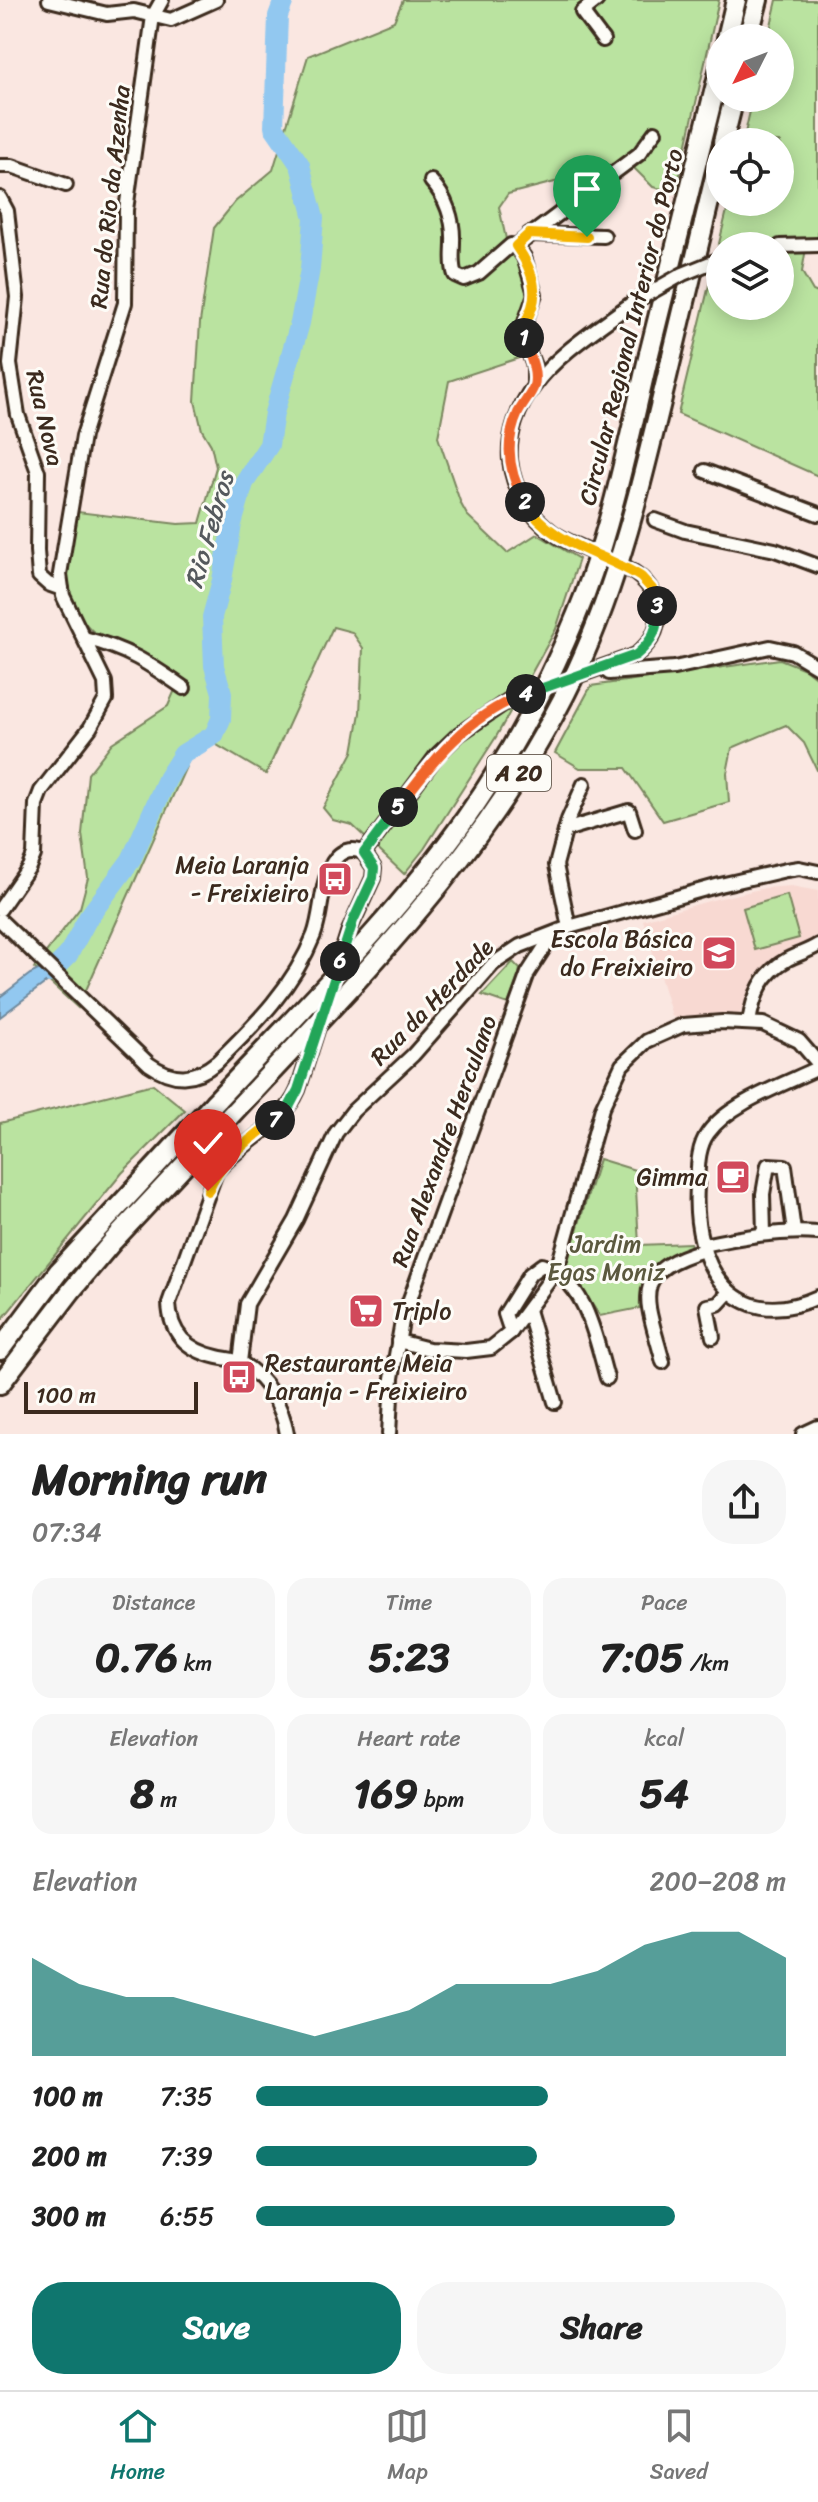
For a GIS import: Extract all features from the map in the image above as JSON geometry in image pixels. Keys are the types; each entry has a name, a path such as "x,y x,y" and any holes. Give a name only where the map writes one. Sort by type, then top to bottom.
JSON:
{"highway":[{"path":"730,24 736,0"},
{"path":"752,24 758,0"},
{"name":"Circular Regional Interior do Porto","path":"0,1350 95,1229 423,875 466,818 517,736 552,668 584,595 617,488 709,112"},
{"name":"Circular Regional Interior do Porto","path":"0,1384 113,1241 387,948 456,867 495,814 577,669 614,575 639,495 706,214"}],"street":[{"path":"49,0 107,14 134,11 171,20 216,0"},
{"path":"153,16 162,0"},
{"path":"597,0 582,12 603,40"},
{"name":"Rua do Rio da Azenha","path":"0,909 34,855 36,804 41,791 90,728 106,699 105,682 62,589 60,574 83,436 125,303 126,210 153,16"},
{"path":"431,181 441,192 450,214 453,238 451,265 455,275 464,279 479,273 511,245 516,246 573,205 639,154 655,132"},
{"path":"0,166 12,166 66,185"},
{"name":"Rua Nova","path":"0,198 7,211 17,297 10,364 18,415 38,472 39,576 48,584 62,589"},
{"path":"529,234 604,236"},
{"path":"794,246 818,245"},
{"path":"516,246 524,257 535,294 523,328 534,366 534,386"},
{"path":"364,853 437,755 459,734 509,700 604,668 636,655 649,644 658,624 652,589 641,577 553,533 525,503 511,475 509,450 516,417 534,386 582,341 632,303 706,265"},
{"path":"705,471 818,514"},
{"path":"655,520 685,531 775,550 818,566"},
{"path":"84,638 115,646 149,662 184,688"},
{"path":"604,668 609,673 674,668 770,647 793,652 818,667"},
{"path":"569,927 556,865 565,830 584,784"},
{"path":"565,830 629,811 635,830"},
{"path":"0,920 149,1064 169,1076 179,1078 208,1070 272,1007 313,937 327,877 335,859 350,850 364,853 374,868 373,878 348,933 293,1101 282,1115 216,1172 169,1303 175,1331 183,1342 207,1354 240,1362 273,1396 285,1421 287,1434"},
{"name":"Rua da Herdade","path":"240,1362 247,1304 296,1220 336,1133 353,1111 413,1055 493,964 520,946 569,927 720,885 786,870 816,867"},
{"name":"Rua Alexandre Herculano","path":"389,1434 392,1378 402,1321 528,973 546,945 569,927"},
{"path":"749,1023 752,999 765,976 786,960 818,945"},
{"path":"398,1341 429,1349 466,1351 491,1348 511,1332 557,1270 602,1108 622,1065 647,1041 683,1025 722,1022 763,1024 799,1041 818,1065 743,1104 721,1118 706,1135 698,1157 695,1214 715,1279 748,1305 774,1309 818,1297"},
{"path":"764,1234 763,1194 768,1165 785,1166 794,1231"},
{"path":"663,1362 646,1298 648,1285 663,1266 703,1248 764,1234 794,1231 818,1233"},
{"path":"511,1332 505,1314 530,1274 542,1265 557,1270 574,1288 588,1312 607,1378"},
{"path":"713,1337 707,1306 718,1304 729,1292"},
{"path":"528,1310 555,1402"},
{"path":"803,1434 818,1427"}],"shaded area":[{"name":"Escola Básica do Freixieiro","path":"791,886 818,891 818,935 780,956 762,971 738,1015 677,1019 672,1016 643,920 712,900 765,888"}],"green space":[{"path":"403,0 719,0 714,24 706,24 706,58 676,192 653,187 632,166 606,169 508,194 499,207 506,239 521,268 527,295 516,331 519,358 449,381 438,437 467,515 507,553 537,534 579,559 556,629 496,737 424,849 404,874 352,825 333,820 323,808 353,752 360,713 363,648 352,632 333,627 266,774 215,744 197,742 78,1008 34,968 80,908 88,878 82,834 88,774 112,743 168,706 178,683 106,642 78,613 70,595 68,575 78,512 178,524 200,523 216,467 195,401 200,322 214,228 235,202 273,170 308,56 394,21"},
{"path":"777,0 818,0 818,241 807,242 802,272 813,291 818,293 818,476 678,414 706,298 706,320 794,320 794,232 722,232 726,216 794,216 794,128 746,128 750,112 794,112 794,24 771,24"},
{"path":"780,659 805,669 818,679 818,772 804,743 786,725 732,748 727,773 729,802 663,821 626,768 580,768 555,753 591,686"},
{"path":"787,895 799,938 755,950 743,908"},
{"path":"513,962 520,969 508,1004 482,995"},
{"path":"153,1084 185,1110 122,1173 0,1322 0,1123"},
{"name":"Jardim Egas Moniz","path":"599,1159 635,1170 639,1245 690,1243 692,1248 662,1262 647,1276 640,1296 640,1308 600,1316 566,1266"}],"water":[{"path":"68,955 48,981 0,1017 0,997 30,974"}],"waterway":[{"name":"Rio Febros","path":"50,973 68,955 88,918 131,860 167,779 183,754 214,735 221,719 222,693 214,666 212,617 244,483 269,445 274,413 300,323 310,269 314,218 300,165 274,127 278,16 284,0"}],"place":[{"name":"Meia Laranja - Freixieiro","path":"335,879"},
{"name":"Escola Básica do Freixieiro","path":"719,953"},
{"name":"Gimma","path":"733,1177"},
{"name":"Triplo","path":"366,1311"},
{"name":"Restaurante Meia Laranja - Freixieiro","path":"239,1377"}],"route":[{"path":"208,1191 224,1162 282,1115 293,1101 348,933 373,878 374,868 364,853 437,755 459,734 509,700 620,663 636,655 654,635 658,610 652,589 633,572 565,540 543,525 530,511 511,475 511,433 516,417 534,386 534,366 523,328 535,294 524,257 516,246 529,234 587,237"}]}
